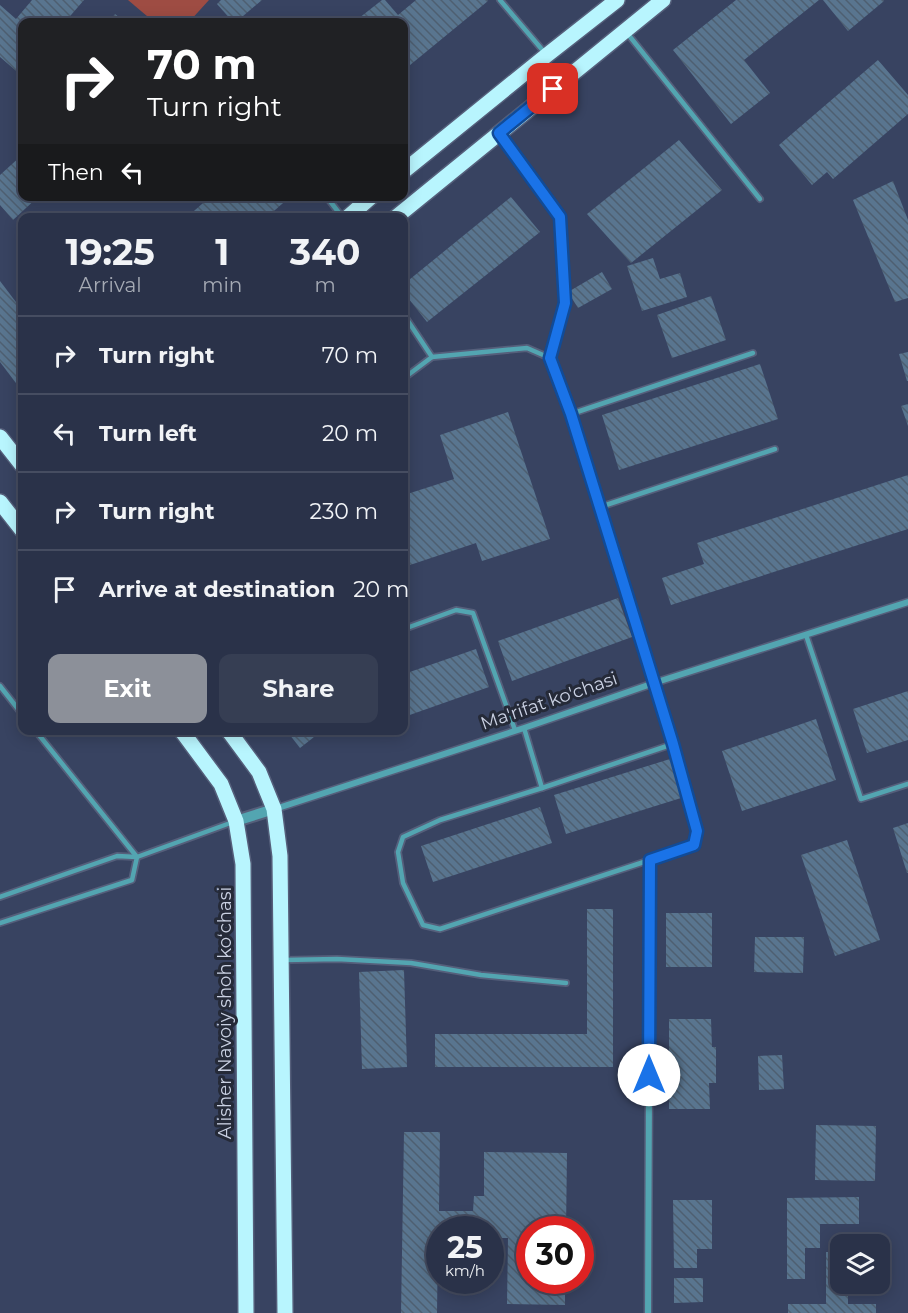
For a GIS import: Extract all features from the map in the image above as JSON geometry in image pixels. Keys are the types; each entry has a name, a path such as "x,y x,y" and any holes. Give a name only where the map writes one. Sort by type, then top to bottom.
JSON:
{"main road":[{"path":"408,168 617,0"},
{"path":"401,213 663,0"},
{"path":"351,213 366,201"},
{"path":"0,437 18,460"},
{"path":"0,502 18,525"},
{"name":"Alisher Navoiy shoh koʻchasi","path":"185,735 221,784 236,821 243,864 246,1313"},
{"path":"232,735 259,772 274,809 280,856 285,1313"}],"street":[{"name":"Ma'rifat ko'chasi","path":"236,821 908,602"},
{"path":"648,1313 650,860 694,845 697,831 654,683"}],"lane":[{"path":"500,0 547,55"},
{"path":"625,31 760,199"},
{"path":"499,133 560,217 565,303 550,358 571,414 654,683"},
{"path":"330,201 341,213"},
{"path":"408,321 432,357"},
{"path":"408,375 432,357 527,348 550,358"},
{"path":"571,414 753,353"},
{"path":"600,507 775,449"},
{"path":"408,628 456,610 473,613 515,730"},
{"path":"806,635 861,799 908,784"},
{"path":"0,686 18,709"},
{"path":"524,728 543,788"},
{"path":"39,735 137,857"},
{"path":"650,860 440,928 423,925 403,883 398,852 404,837 440,820 673,744"},
{"path":"0,897 117,856 137,857 236,821"},
{"path":"0,923 132,880 137,857"},
{"path":"281,960 337,959 411,963 481,975 566,983"}],"shaded area":[{"path":"128,0 209,0 193,18 149,18"}],"building":[{"path":"32,0 84,0 68,18 18,18 18,73 0,57 0,5 16,19"},
{"path":"221,0 262,0 241,18 229,18 217,4"},
{"path":"382,0 385,0 398,15 416,0 488,1 408,67 408,18 359,18"},
{"path":"736,0 819,0 744,60 770,93 731,124 673,50"},
{"path":"823,0 883,0 884,1 848,31"},
{"path":"878,60 908,95 908,114 833,179 827,172 812,185 779,145"},
{"path":"679,140 722,190 631,263 587,214"},
{"path":"18,159 18,201 34,201 13,220 0,205 0,175"},
{"path":"893,181 908,220 908,298 895,302 853,200"},
{"path":"511,197 540,232 427,322 408,298 408,281"},
{"path":"205,201 285,201 272,213 192,213"},
{"path":"653,258 660,279 680,273 687,297 642,311 627,266"},
{"path":"602,272 612,289 578,308 568,292"},
{"path":"0,281 18,305 18,386 0,362"},
{"path":"711,296 726,340 672,358 657,315"},
{"path":"908,352 908,381 907,381 899,354"},
{"path":"760,364 778,419 619,470 602,415"},
{"path":"908,404 908,426 901,406"},
{"path":"508,412 550,539 482,561 476,543 408,566 408,494 454,479 440,435"},
{"path":"908,475 908,529 671,605 662,578 704,564 697,543"},
{"path":"618,598 632,637 512,681 498,641"},
{"path":"476,649 489,687 408,716 408,673"},
{"path":"908,691 908,740 867,753 853,709"},
{"path":"816,719 836,780 742,811 722,751"},
{"path":"290,735 317,735 300,748"},
{"path":"670,759 681,798 566,834 554,795"},
{"path":"540,807 552,843 433,882 421,846"},
{"path":"908,823 908,873 907,873 893,828"},
{"path":"847,840 880,940 835,956 801,855"},
{"path":"587,909 613,909 613,1067 435,1067 435,1034 587,1034"},
{"path":"666,913 712,913 712,967 666,967"},
{"path":"755,937 804,937 803,973 754,972"},
{"path":"404,970 407,1067 362,1069 359,972"},
{"path":"669,1019 711,1019 712,1047 716,1047 716,1083 709,1083 710,1109 669,1109"},
{"path":"782,1055 784,1089 759,1090 758,1056"},
{"path":"816,1125 876,1126 875,1181 815,1180"},
{"path":"404,1132 440,1132 439,1211 473,1211 474,1196 484,1196 484,1152 567,1153 566,1216 516,1216 516,1294 565,1294 565,1305 507,1304 508,1238 504,1238 504,1216 426,1216 426,1294 437,1294 437,1313 401,1313"},
{"path":"859,1197 859,1224 820,1224 820,1248 805,1248 805,1279 787,1279 787,1198"},
{"path":"673,1200 712,1200 712,1249 697,1249 697,1268 674,1268"},
{"path":"826,1252 830,1252 830,1294 848,1294 848,1304 876,1304 876,1313 788,1313 788,1304 826,1304"},
{"path":"674,1278 703,1278 703,1302 674,1303"}],"route":[{"path":"553,89 499,133 560,217 565,303 550,358 571,414 673,744 697,831 694,845 650,860 649,1075"}]}
